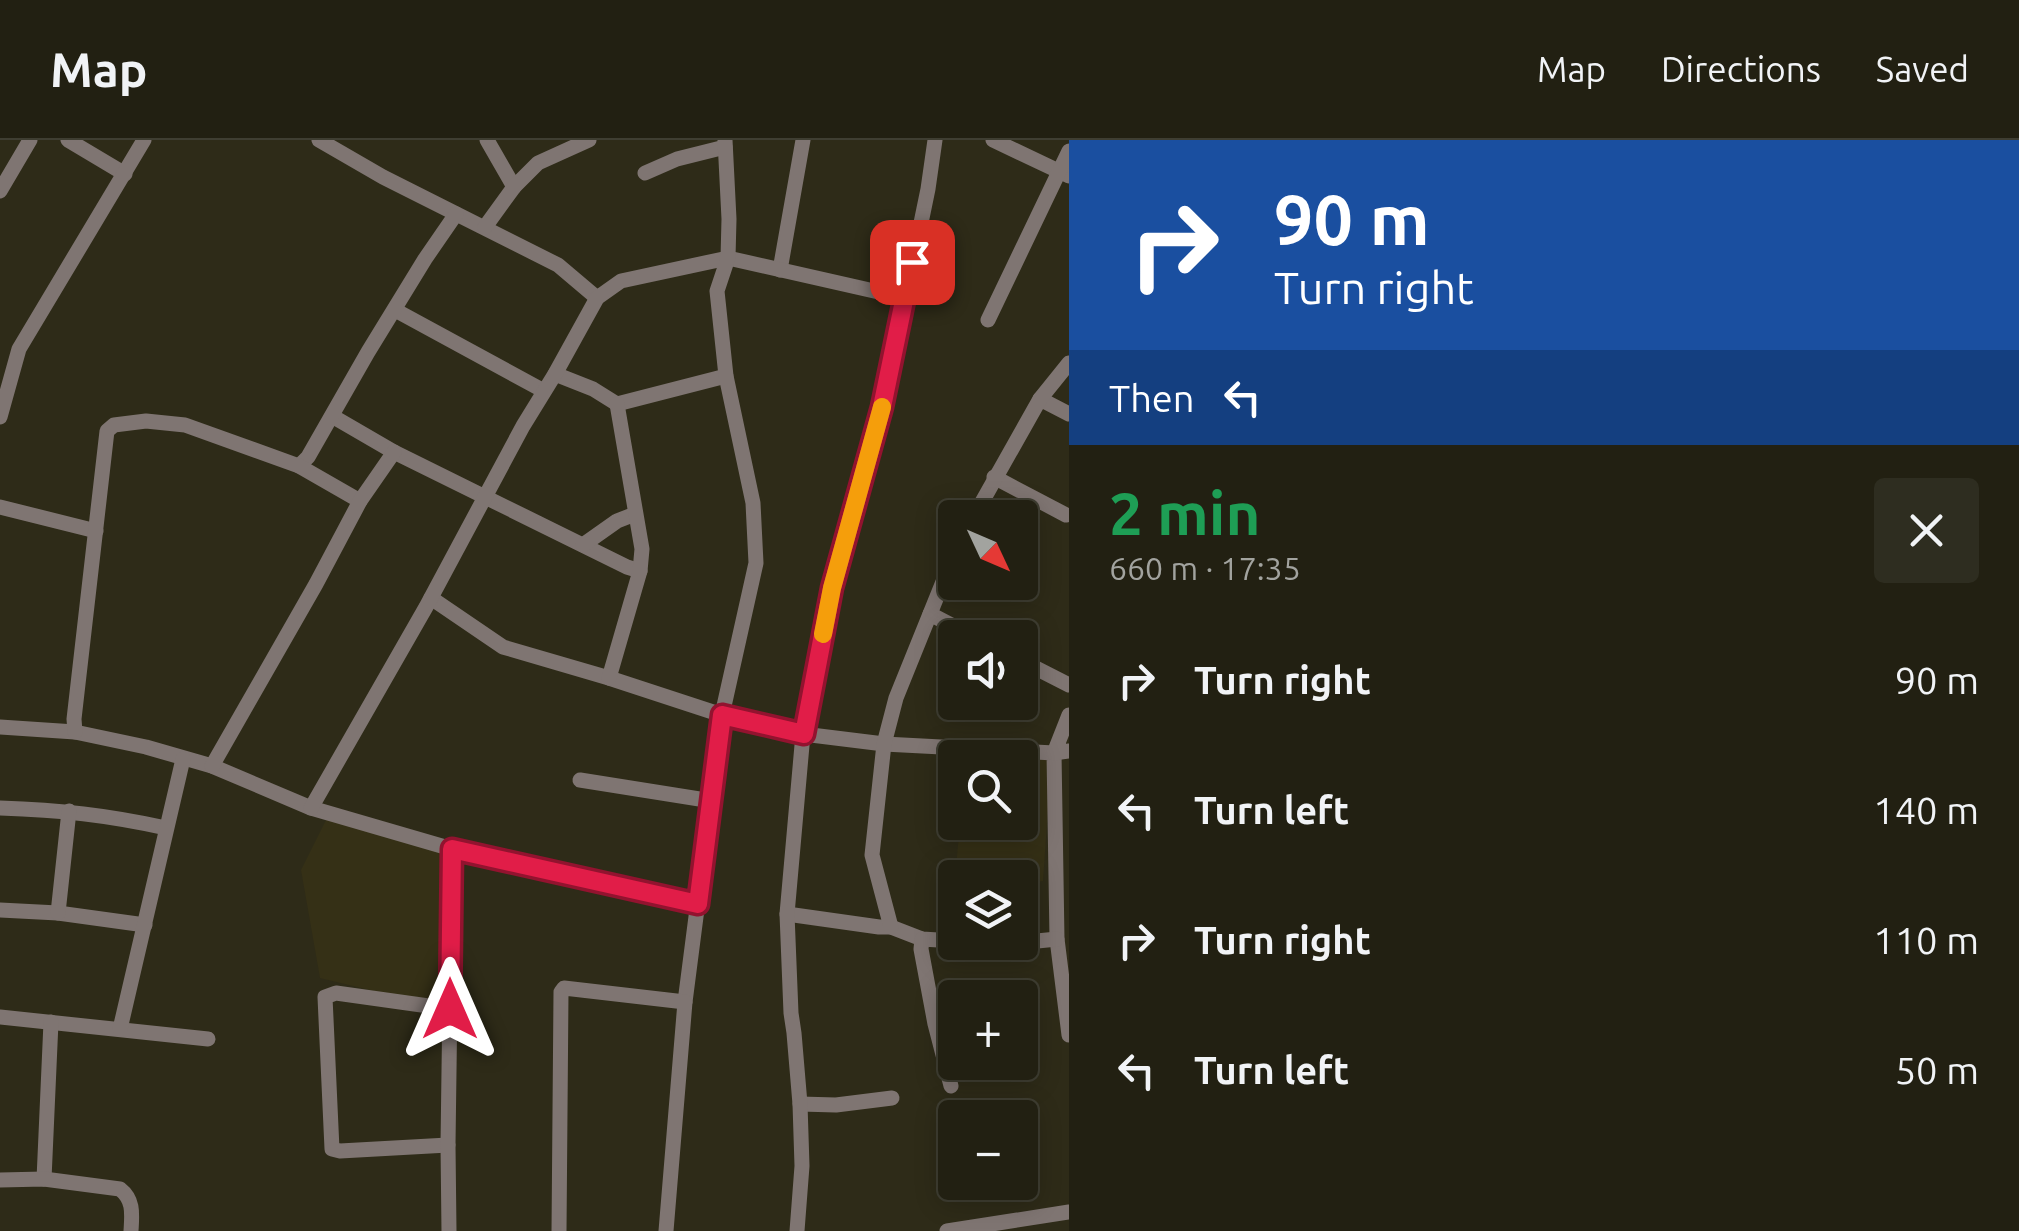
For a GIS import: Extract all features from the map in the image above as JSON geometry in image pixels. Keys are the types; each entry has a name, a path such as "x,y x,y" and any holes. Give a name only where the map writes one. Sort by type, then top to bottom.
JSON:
{"street":[{"path":"0,191 30,140"},
{"path":"68,140 125,174"},
{"path":"0,415 19,350 144,140"},
{"path":"319,140 383,177 558,265 596,298"},
{"path":"488,140 514,187"},
{"path":"484,227 514,187 538,164 589,140"},
{"path":"780,270 804,140"},
{"path":"797,1231 802,1166 787,914 804,734 832,588 882,407 935,140"},
{"path":"993,140 1027,147 1064,174"},
{"path":"644,173 725,144 728,258 717,290 726,376 754,504 756,563 722,715 685,1002 666,1231"},
{"path":"988,320 1064,174 1069,151"},
{"path":"299,466 308,458 368,352 456,214"},
{"path":"310,808 596,298 621,281 728,258 905,298"},
{"path":"395,310 544,391"},
{"path":"982,500 1040,399 1069,363"},
{"path":"555,374 593,389 616,404 636,504 642,550 640,571 608,678"},
{"path":"616,404 726,376"},
{"path":"1040,399 1069,414"},
{"path":"332,416 484,498 640,571"},
{"path":"75,732 107,431 114,425 146,421 185,425 299,466 360,501"},
{"path":"212,766 360,501 394,452"},
{"path":"994,476 1066,515"},
{"path":"0,508 96,531"},
{"path":"583,545 617,521 635,514"},
{"path":"891,927 872,855 884,744 896,698 938,594"},
{"path":"431,598 503,647 722,715 804,734 884,744 1062,752"},
{"path":"930,614 942,620"},
{"path":"1038,669 1069,684"},
{"path":"1069,715 1062,752 1062,868 1057,939 1069,1035"},
{"path":"0,727 75,732 146,747 212,766 310,808 452,849 698,904"},
{"path":"120,1029 183,759"},
{"path":"580,780 712,801"},
{"path":"0,808 69,811 166,828"},
{"path":"58,913 69,811"},
{"path":"449,1231 452,849"},
{"path":"0,910 145,925"},
{"path":"787,914 891,927 922,939 938,939"},
{"path":"922,939 935,1024 950,1086"},
{"path":"1038,941 1057,939"},
{"path":"559,1231 561,992 564,988 685,1002"},
{"path":"448,1145 332,1149 325,997 336,994 450,1009"},
{"path":"0,1017 208,1039"},
{"path":"44,1180 51,1022"},
{"path":"800,1104 892,1098"},
{"path":"0,1180 44,1180 120,1189 128,1195 132,1206 131,1231"},
{"path":"947,1231 1069,1212"}],"shaded area":[{"path":"1038,756 1051,766 1043,881 1038,882 1038,860 957,860 958,840 1038,840"},
{"path":"327,818 462,852 452,1003 428,1004 320,978 301,870"}],"slow traffic":[{"path":"823,634 882,407"}],"route":[{"path":"450,1009 452,849 698,904 722,715 804,734 832,588 882,407 912,262"}]}
